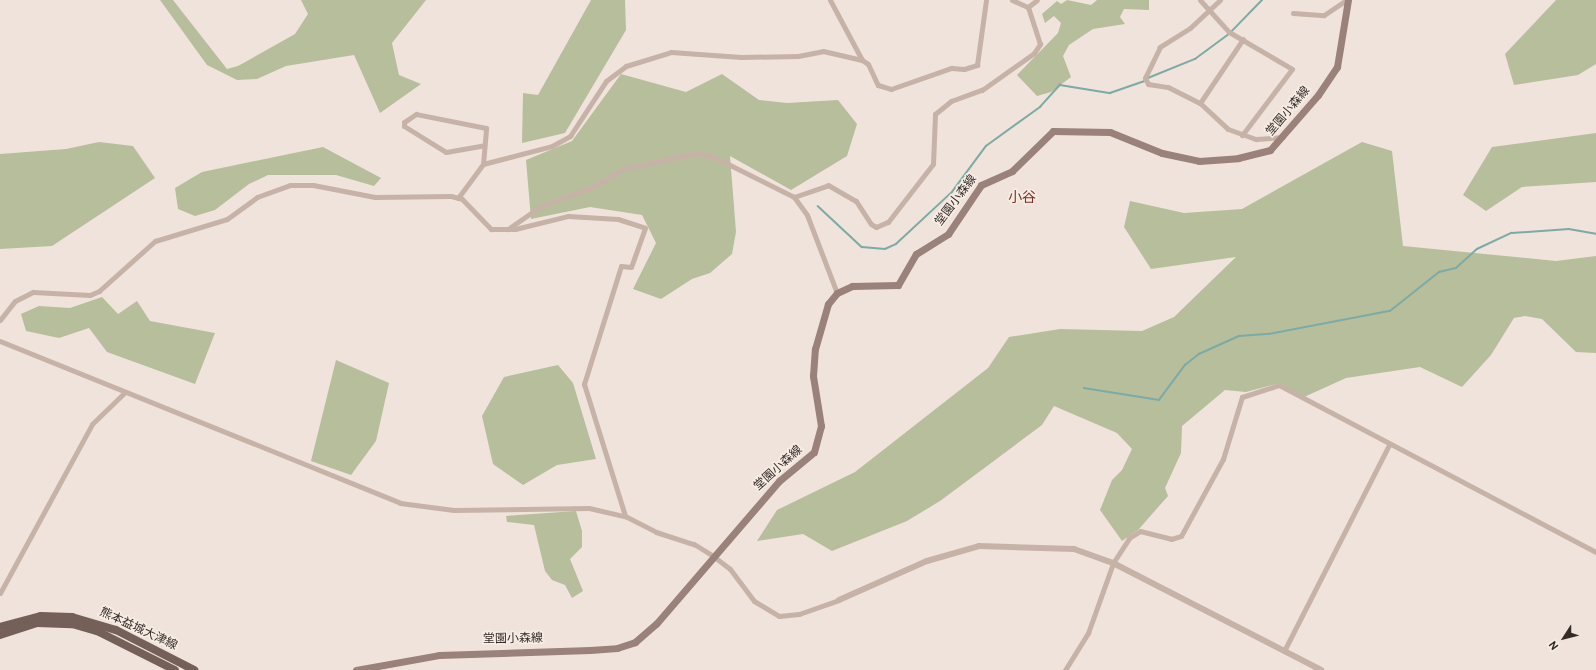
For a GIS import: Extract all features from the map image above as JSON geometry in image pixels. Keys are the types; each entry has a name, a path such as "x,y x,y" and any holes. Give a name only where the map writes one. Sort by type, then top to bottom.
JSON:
{"main road":[{"name":"堂園小森線","path":"356,670 464,652 617,648 635,642 656,624 779,481 814,452 819,441 821,418 812,376 815,350 828,304 837,293 852,286 898,284 916,254 948,234 981,186 1016,168 1053,131 1110,132 1162,153 1199,161 1264,153 1284,137 1337,67 1347,0"},
{"name":"熊本益城大津線","path":"0,627 41,616 72,617 116,630 194,670"},
{"name":"熊本益城大津線","path":"0,635 38,623 72,624 97,631 175,670"}],"street":[{"path":"830,0 862,60"},
{"path":"483,164 561,142 570,136 610,77 626,66 671,52 741,57 798,56 823,51 862,60 868,64 878,84 891,89 951,68 964,69 977,65 981,57 986,0"},
{"path":"1012,0 1028,6"},
{"path":"1028,6 1036,0"},
{"path":"1200,0 1229,32 1292,69 1242,135"},
{"path":"1220,0 1190,28 1167,40 1145,78 1148,84 1168,87 1200,102 1222,125 1242,135 1256,139 1272,135 1284,137"},
{"path":"1293,13 1324,15 1347,0"},
{"path":"794,197 828,186 856,201 871,224 876,227 888,222 933,164 935,114 951,101 982,90 1034,53 1040,44 1028,6"},
{"path":"1200,102 1243,39"},
{"path":"458,198 483,164 486,128 416,114 404,122 404,126 446,152 484,145"},
{"path":"507,229 539,207 593,187 623,169 697,153 714,157 794,197 807,215 837,293"},
{"path":"0,320 15,301 32,292 90,296 99,291 155,241 227,219 257,197 280,186 310,184 375,197 458,198 491,229 507,229 568,216 602,215 645,228 631,267 621,266 584,384 625,516"},
{"path":"0,341 124,393 400,503 454,510 590,508 625,516 656,532 694,544 713,556 730,570 754,601 779,616 799,614 839,600 927,561 979,546 1074,549 1113,563 1321,670"},
{"path":"1065,670 1088,633 1113,563 1134,533 1140,531 1171,539 1181,536 1223,459 1242,397 1246,393 1279,385 1389,445 1596,552"},
{"path":"0,593 92,424 124,393"},
{"path":"1284,651 1389,445"}],"green space":[{"path":"160,0 173,0 227,69 238,66 295,34 308,14 301,0 426,0 392,43 399,75 421,84 380,113 354,55 286,66 257,79 237,80 207,65"},
{"path":"591,0 625,0 626,30 565,133 522,143 523,93 538,95"},
{"path":"1067,0 1091,5 1097,0 1149,0 1149,10 1124,9 1120,17 1125,24 1093,29 1069,45 1063,56 1071,77 1051,92 1037,96 1017,75 1058,33 1061,23 1054,16 1045,23 1042,14 1057,1 1061,4"},
{"path":"1556,0 1596,0 1596,64 1578,75 1514,85 1505,54"},
{"path":"621,74 686,92 722,74 759,100 787,103 838,100 857,124 847,156 791,190 730,156 736,232 732,254 710,273 692,279 661,299 633,289 656,243 642,215 590,207 531,219 526,160 572,141"},
{"path":"1596,133 1596,182 1522,187 1486,211 1463,195 1492,147"},
{"path":"99,142 133,146 155,178 52,246 0,249 0,154 66,149"},
{"path":"1362,142 1392,151 1403,246 1556,261 1596,256 1596,353 1576,352 1542,319 1525,316 1514,318 1491,355 1462,387 1420,367 1346,378 1304,397 1280,383 1246,392 1225,390 1182,426 1181,453 1165,488 1168,496 1138,530 1122,541 1100,510 1112,480 1122,470 1132,449 1117,433 1054,406 1042,425 940,501 907,521 832,551 803,534 757,541 777,510 855,472 988,368 1009,337 1060,329 1142,331 1174,317 1236,257 1151,269 1124,227 1130,201 1184,213 1242,209"},
{"path":"323,147 381,178 374,186 336,175 268,175 249,184 215,210 195,216 178,209 175,188 202,172"},
{"path":"102,297 118,314 137,301 150,321 215,333 195,384 107,352 89,328 59,338 26,331 21,314 39,306 70,308"},
{"path":"336,360 389,383 376,441 351,475 311,461"},
{"path":"558,365 573,383 596,459 557,465 523,485 493,464 482,416 504,377"},
{"path":"576,511 582,531 582,547 570,559 583,591 572,598 565,585 552,580 545,571 534,525 507,522 506,516"}],"waterway":[{"path":"1232,31 1262,0"},
{"path":"1148,78 1195,59 1229,34"},
{"path":"818,206 862,247 885,249 896,244 952,192 986,146 1040,107 1060,85 1110,93 1145,81"},
{"path":"1084,388 1159,400 1185,365 1199,354 1239,336 1269,334 1390,311 1439,272 1456,268 1477,249 1512,233 1569,229 1596,234"}],"district":[{"name":"小谷","path":"1022,199"}]}
